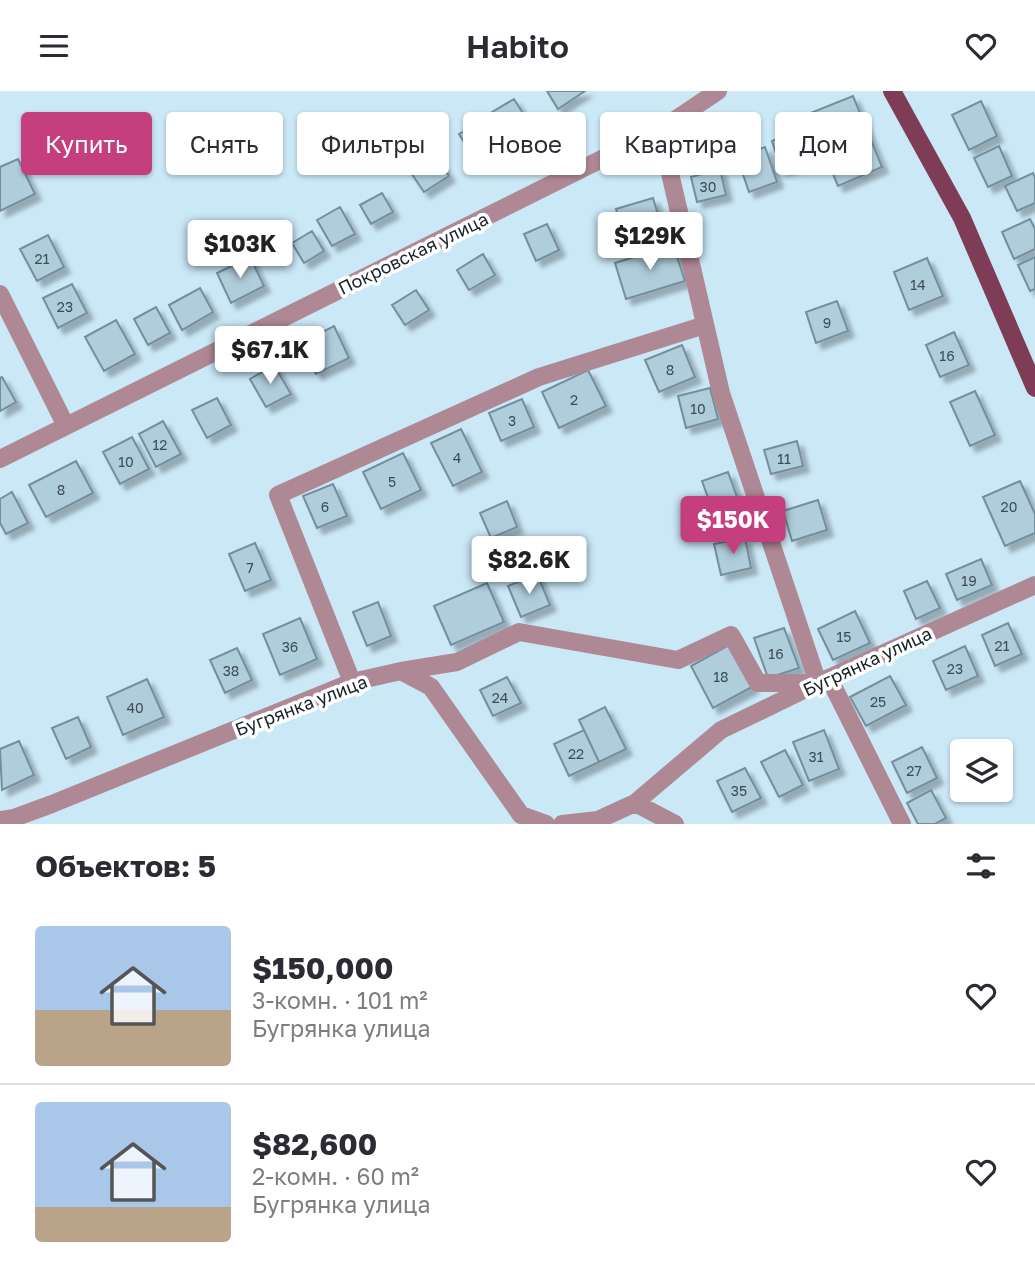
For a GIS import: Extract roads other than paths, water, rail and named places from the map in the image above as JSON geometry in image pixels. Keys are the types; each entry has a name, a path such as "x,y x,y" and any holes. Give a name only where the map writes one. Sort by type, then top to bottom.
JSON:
{"main road":[{"path":"892,91 962,218 1035,388"}],"street":[{"name":"Покровская улица","path":"687,112 718,91"},
{"name":"Покровская улица","path":"0,459 600,160"},
{"path":"670,175 721,393 823,680 902,824"},
{"path":"0,294 66,426"},
{"path":"352,682 278,495 539,377 705,325"},
{"name":"Бугрянка улица","path":"562,824 598,820 635,803 721,730 823,680 1035,585"},
{"name":"Бугрянка улица","path":"0,820 14,818 52,804 352,682 457,662 519,632 678,660 731,635 758,683 823,680"},
{"path":"401,671 431,687 521,815 546,824"},
{"path":"635,803 675,824"}]}
